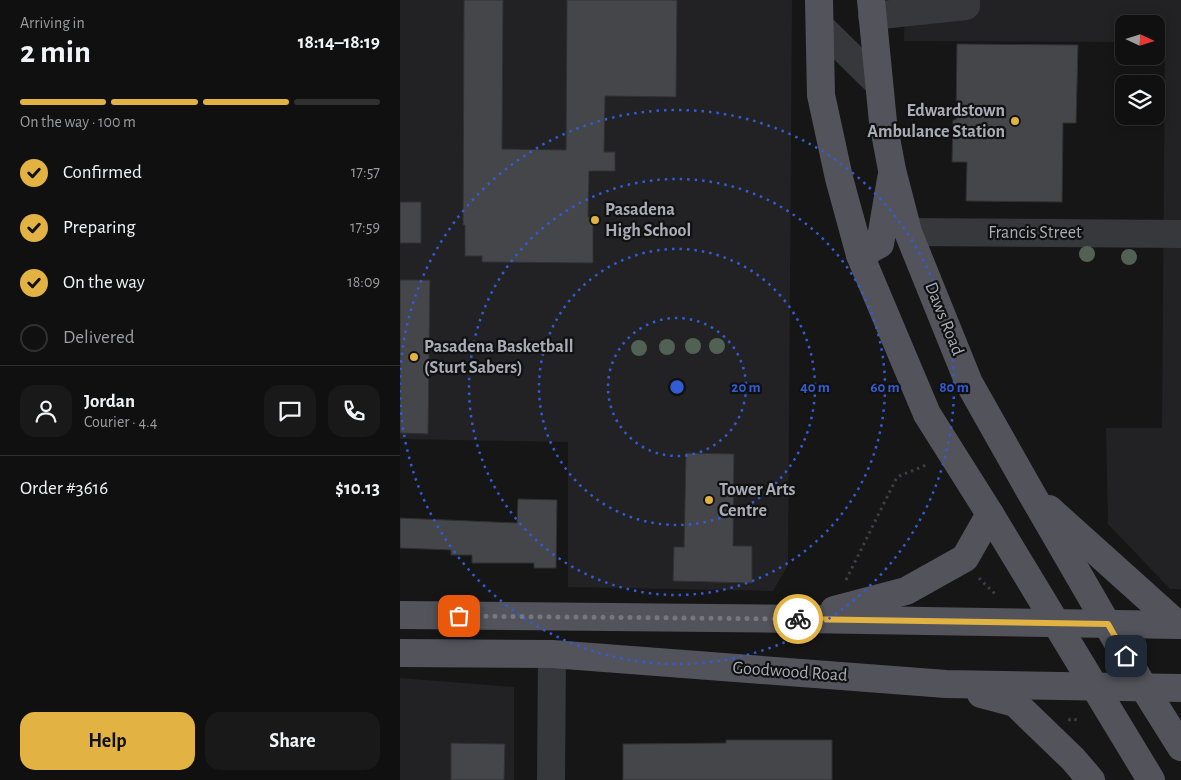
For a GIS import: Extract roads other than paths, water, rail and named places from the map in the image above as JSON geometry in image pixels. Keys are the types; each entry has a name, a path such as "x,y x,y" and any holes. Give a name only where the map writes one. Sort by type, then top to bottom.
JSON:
{"main road":[{"name":"Daws Road","path":"872,8 884,122 892,170 908,232 970,382 1030,491 1144,688 1181,747"},
{"path":"820,13 822,95 839,178 860,255 927,414 990,514 1151,780"},
{"path":"860,255 880,244 892,170"},
{"path":"1030,491 1180,625"},
{"path":"802,619 906,591 965,558 990,514"},
{"path":"400,615 1180,625"},
{"name":"Goodwood Road","path":"400,653 552,654 946,684 1181,688"},
{"path":"946,684 1015,703 1073,759 1091,780"}],"street":[{"path":"872,8 966,6 966,0"},
{"path":"820,13 879,84"},
{"name":"Francis Street","path":"908,232 1171,234"},
{"path":"551,780 552,654"}],"place":[{"name":"Edwardstown Ambulance Station","path":"1015,121"},
{"name":"Pasadena High School","path":"595,220"},
{"name":"Pasadena Basketball (Sturt Sabers)","path":"414,357"},
{"name":"Tower Arts Centre","path":"709,500"}]}
